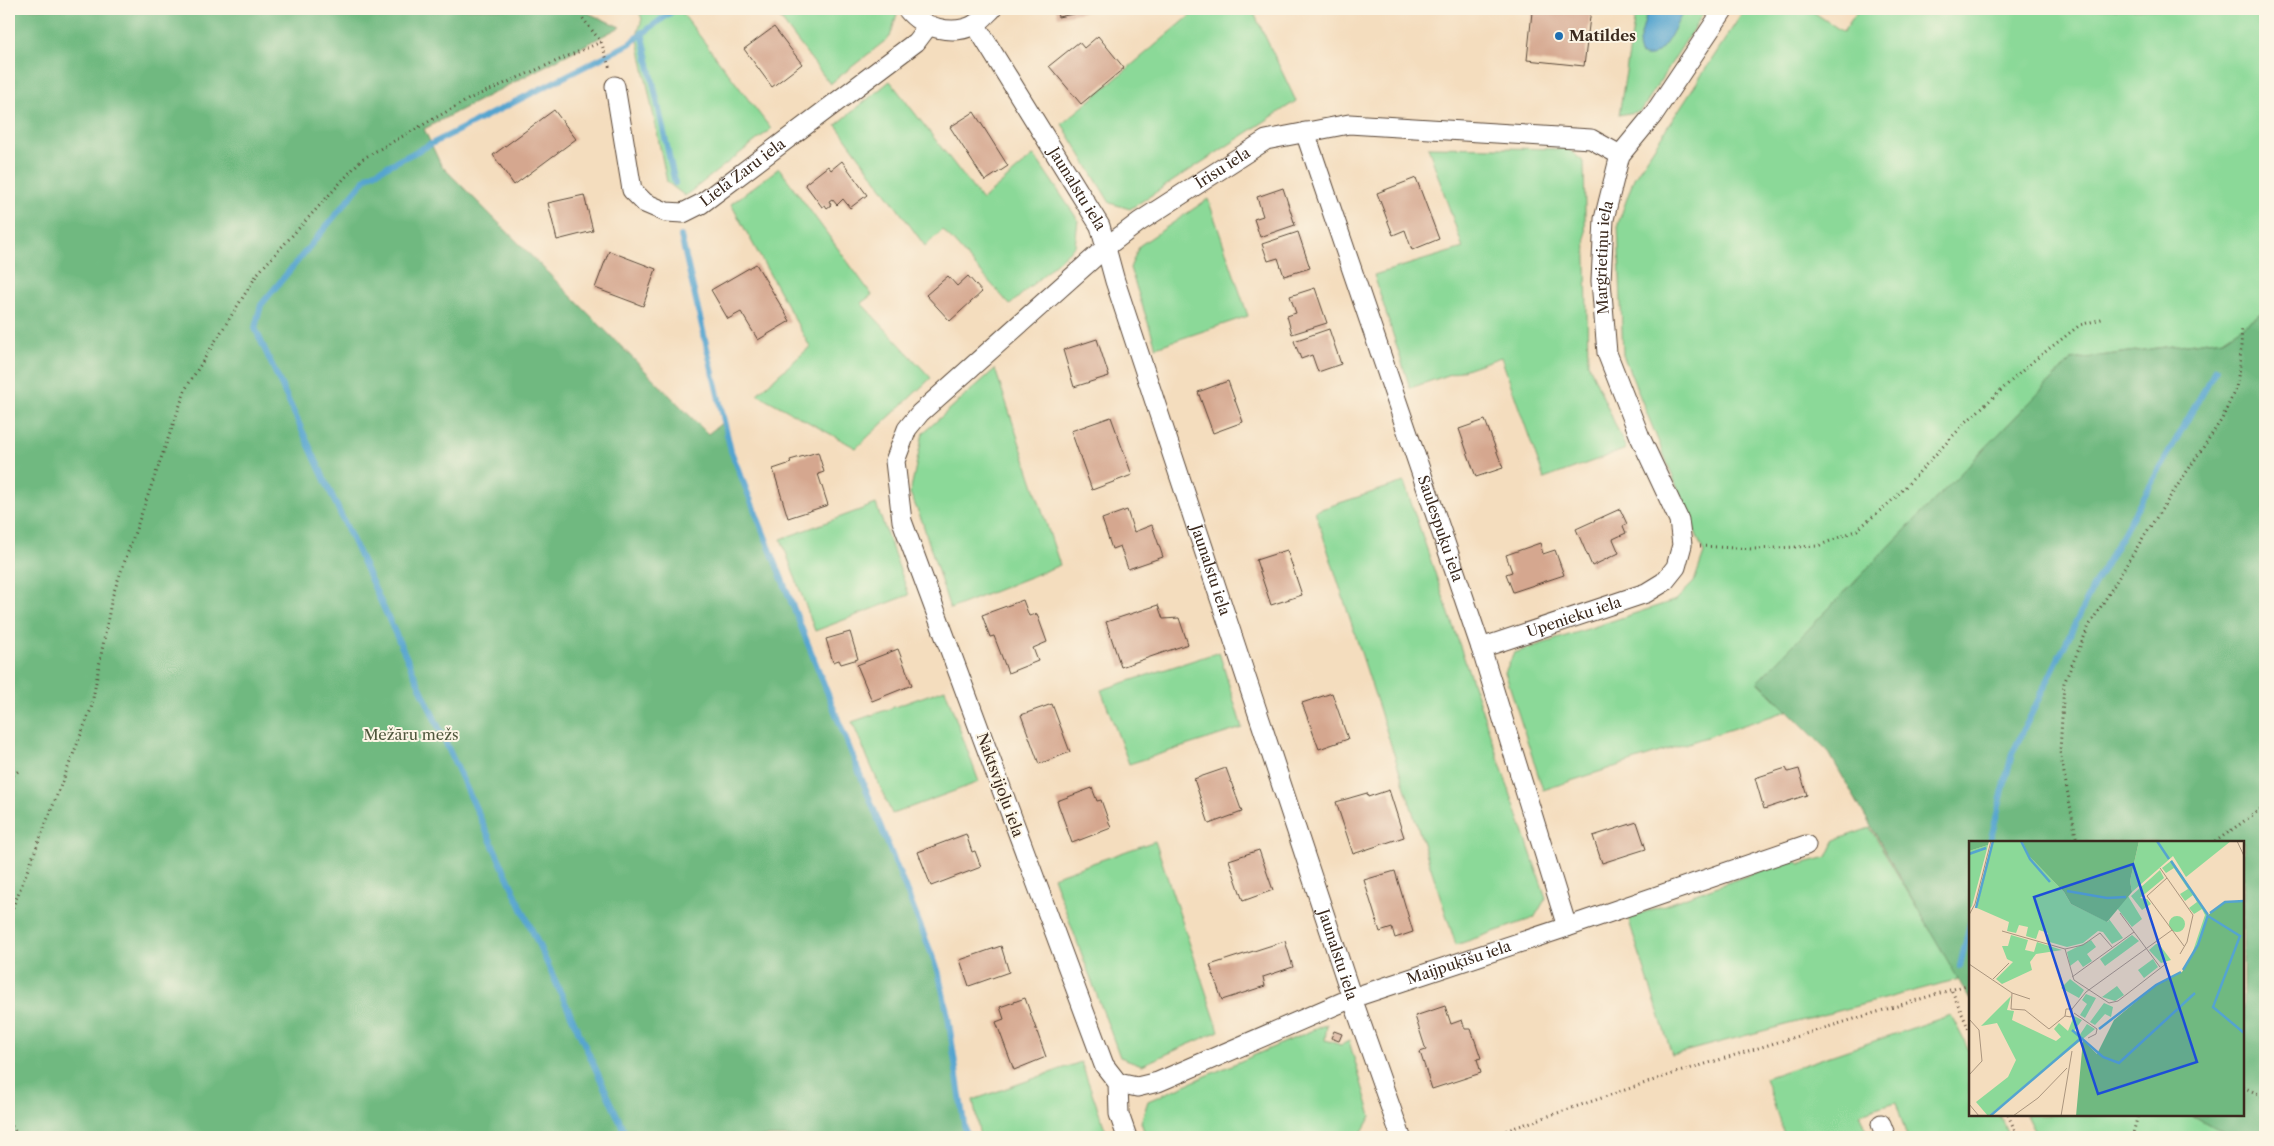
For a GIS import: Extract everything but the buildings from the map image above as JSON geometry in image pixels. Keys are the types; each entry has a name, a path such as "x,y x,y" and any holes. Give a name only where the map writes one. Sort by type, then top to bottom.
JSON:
{"street":[{"path":"907,9 928,26 952,31 975,24 992,9"},
{"name":"Margrietiņu iela","path":"1664,582 1676,567 1682,544 1678,520 1640,437 1606,353 1602,280 1604,219 1620,155 1653,115 1724,9"},
{"name":"Jaunalstu iela","path":"975,24 1100,226 1352,998 1401,1137"},
{"name":"Lielā Zaru iela","path":"615,86 632,190 645,203 659,211 683,213 701,204 916,42 928,26"},
{"name":"Īrisu iela","path":"907,429 920,413 1106,247 1140,222 1266,140 1349,124 1591,139 1620,155"},
{"name":"Saulespuķu iela","path":"1305,132 1480,648 1567,927"},
{"name":"Naktsvijoļu iela","path":"907,429 895,461 902,521 1104,1064 1118,1083"},
{"name":"Upenieku iela","path":"1480,648 1646,593 1664,582"},
{"name":"Maijpuķīšu iela","path":"1118,1083 1137,1087 1158,1082 1352,998 1806,845"},
{"path":"1118,1083 1119,1114 1127,1137"}],"path":[{"path":"581,9 581,16 601,42 615,86"},
{"path":"9,917 91,709 112,597 186,388 258,273 362,159 471,98 601,42"},
{"path":"1682,544 1753,549 1818,546 1857,530 1895,498 1965,423 2032,362 2080,325 2105,318"},
{"path":"2077,841 2060,752 2064,683 2089,626 2144,536 2222,420 2236,388 2240,365 2242,327"},
{"path":"9,778 20,770"},
{"path":"2216,841 2265,806"},
{"path":"1487,1137 1669,1075 1969,984"},
{"path":"1952,991 1969,1030"},
{"path":"2244,1087 2265,1097"},
{"path":"2008,1116 2018,1137"},
{"path":"2132,1137 2138,1116"},
{"path":"9,1122 19,1137"}],"green space":[{"name":"Mežāru mežs","path":"9,9 579,9 620,27 424,129 441,165 708,434 723,422 731,451 938,970 948,1016 966,1137 9,1137"},
{"path":"638,9 679,9 771,129 685,196 667,182 637,35 642,19"},
{"path":"773,9 895,9 897,14 890,37 830,84"},
{"path":"1198,9 1252,9 1296,101 1130,209 1110,203 1062,124"},
{"path":"1636,9 1706,9 1641,111 1619,115"},
{"path":"1745,9 1809,9 1843,32 1859,9 2265,9 2265,311 2223,339 2071,360 1758,682 1787,711 1543,790 1505,672 1514,653 1676,600 1694,582 1704,553 1623,355 1618,224 1634,178"},
{"path":"890,81 982,200 1034,155 1078,220 1075,246 1010,305 943,230 925,246 836,125"},
{"path":"1428,147 1568,149 1584,162 1588,363 1626,449 1544,479 1501,357 1410,388 1374,275 1463,248"},
{"path":"779,168 872,295 861,303 931,378 856,448 757,394 810,347 731,204"},
{"path":"1208,199 1248,316 1156,347 1130,268 1139,246"},
{"path":"2265,311 2265,1137 2232,1137 2194,1116 2244,1116 2244,841 1969,841 1969,998 1828,751 1758,681 2071,360 2223,339"},
{"path":"995,369 1060,565 950,609 922,521 910,493 923,433"},
{"path":"1404,482 1546,898 1534,918 1456,945 1315,511"},
{"path":"876,504 909,595 815,631 781,539"},
{"path":"1219,652 1242,728 1129,764 1101,690"},
{"path":"945,689 979,782 892,814 852,722"},
{"path":"1870,828 1959,979 1672,1055 1628,918 1791,860 1801,864 1827,857 1835,840"},
{"path":"1155,841 1219,1031 1142,1065 1120,1057 1053,877"},
{"path":"1951,1015 1969,1050 1969,1116 2000,1116 2009,1137 1907,1137 1896,1102 1860,1113 1869,1137 1785,1137 1765,1078"},
{"path":"1327,1024 1325,1040 1341,1045 1349,1041 1371,1116 1359,1137 1146,1137 1141,1122 1148,1101"},
{"path":"1081,1062 1108,1137 980,1137 973,1100"},
{"path":"2026,1116 2194,1116 2232,1137 2037,1137"}],"water":[{"path":"1648,9 1684,9 1673,32 1661,49 1655,54 1648,56 1640,54 1638,46"}],"waterway":[{"path":"627,1137 255,328 261,305 368,176 629,44 675,9"},
{"path":"642,32 675,183"},
{"path":"681,236 731,451 938,970 948,1016 966,1137"},
{"path":"1990,841 2012,754 2093,587 2216,369"},
{"path":"1960,966 1969,928"}],"place":[{"name":"Matildes","path":"1559,36"}]}
